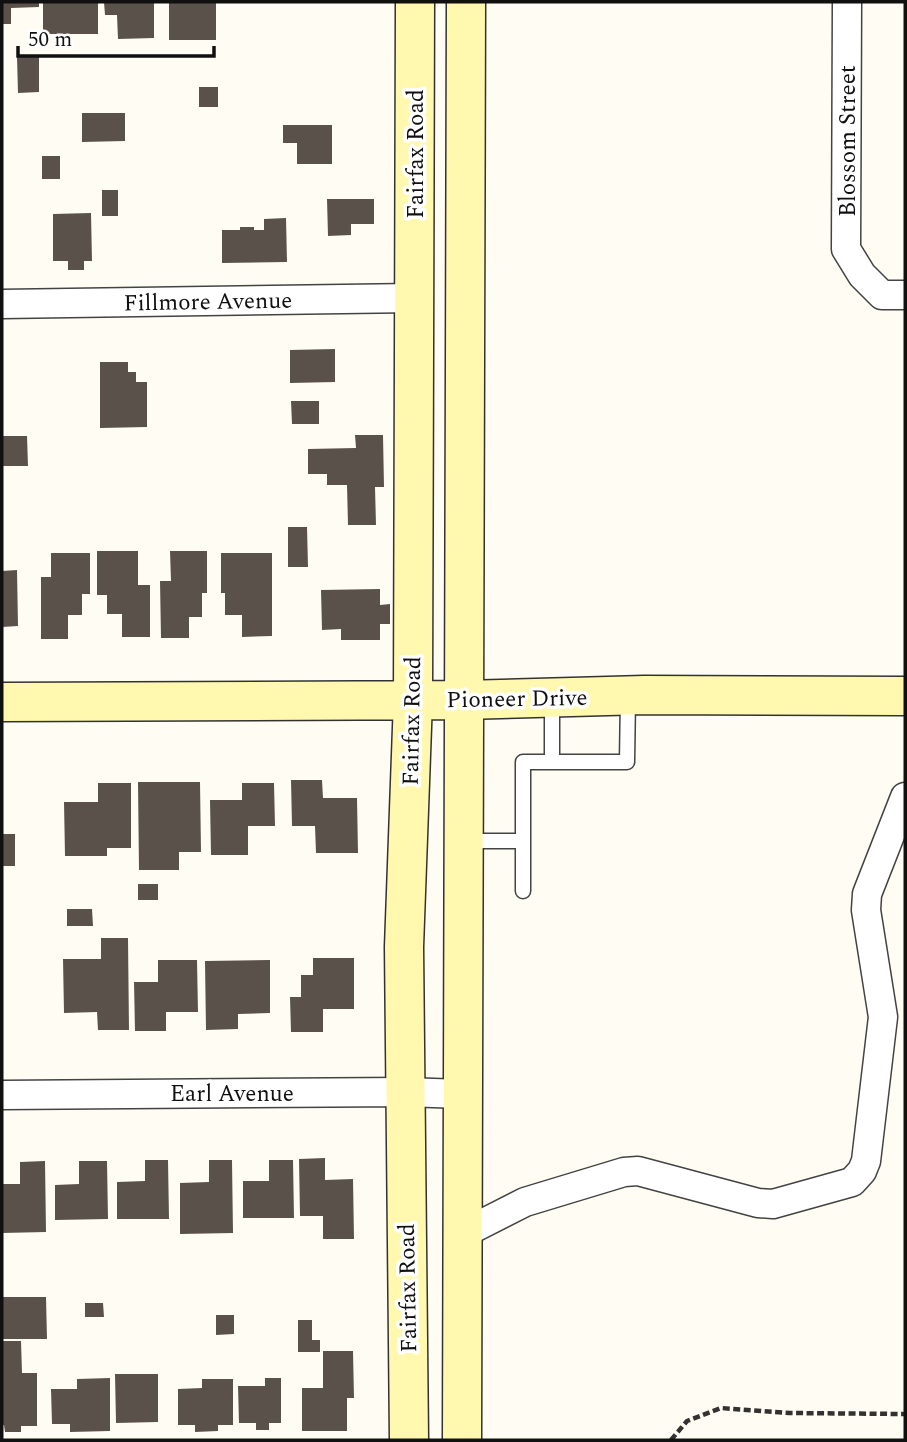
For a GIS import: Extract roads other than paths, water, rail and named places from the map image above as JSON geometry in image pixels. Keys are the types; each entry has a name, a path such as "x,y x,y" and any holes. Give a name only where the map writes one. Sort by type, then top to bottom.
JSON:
{"main road":[{"name":"Fairfax Road","path":"409,1440 404,947 413,700 415,2"},
{"path":"462,1440 466,2"},
{"name":"Pioneer Drive","path":"2,702 464,700 628,695 905,696"}],"street":[{"name":"Blossom Street","path":"847,2 846,249 862,275 882,295 905,295"},
{"name":"Fillmore Avenue","path":"2,304 414,298"},
{"path":"462,1234 524,1202 624,1172 638,1171 758,1203 773,1204 852,1182 862,1171 866,1161 883,1017 866,910 867,894 905,797"},
{"name":"Earl Avenue","path":"2,1095 405,1092 463,1094"}],"lane":[{"path":"523,891 523,762 627,762 628,695"},
{"path":"552,698 552,762"},
{"path":"463,841 523,841"}]}
